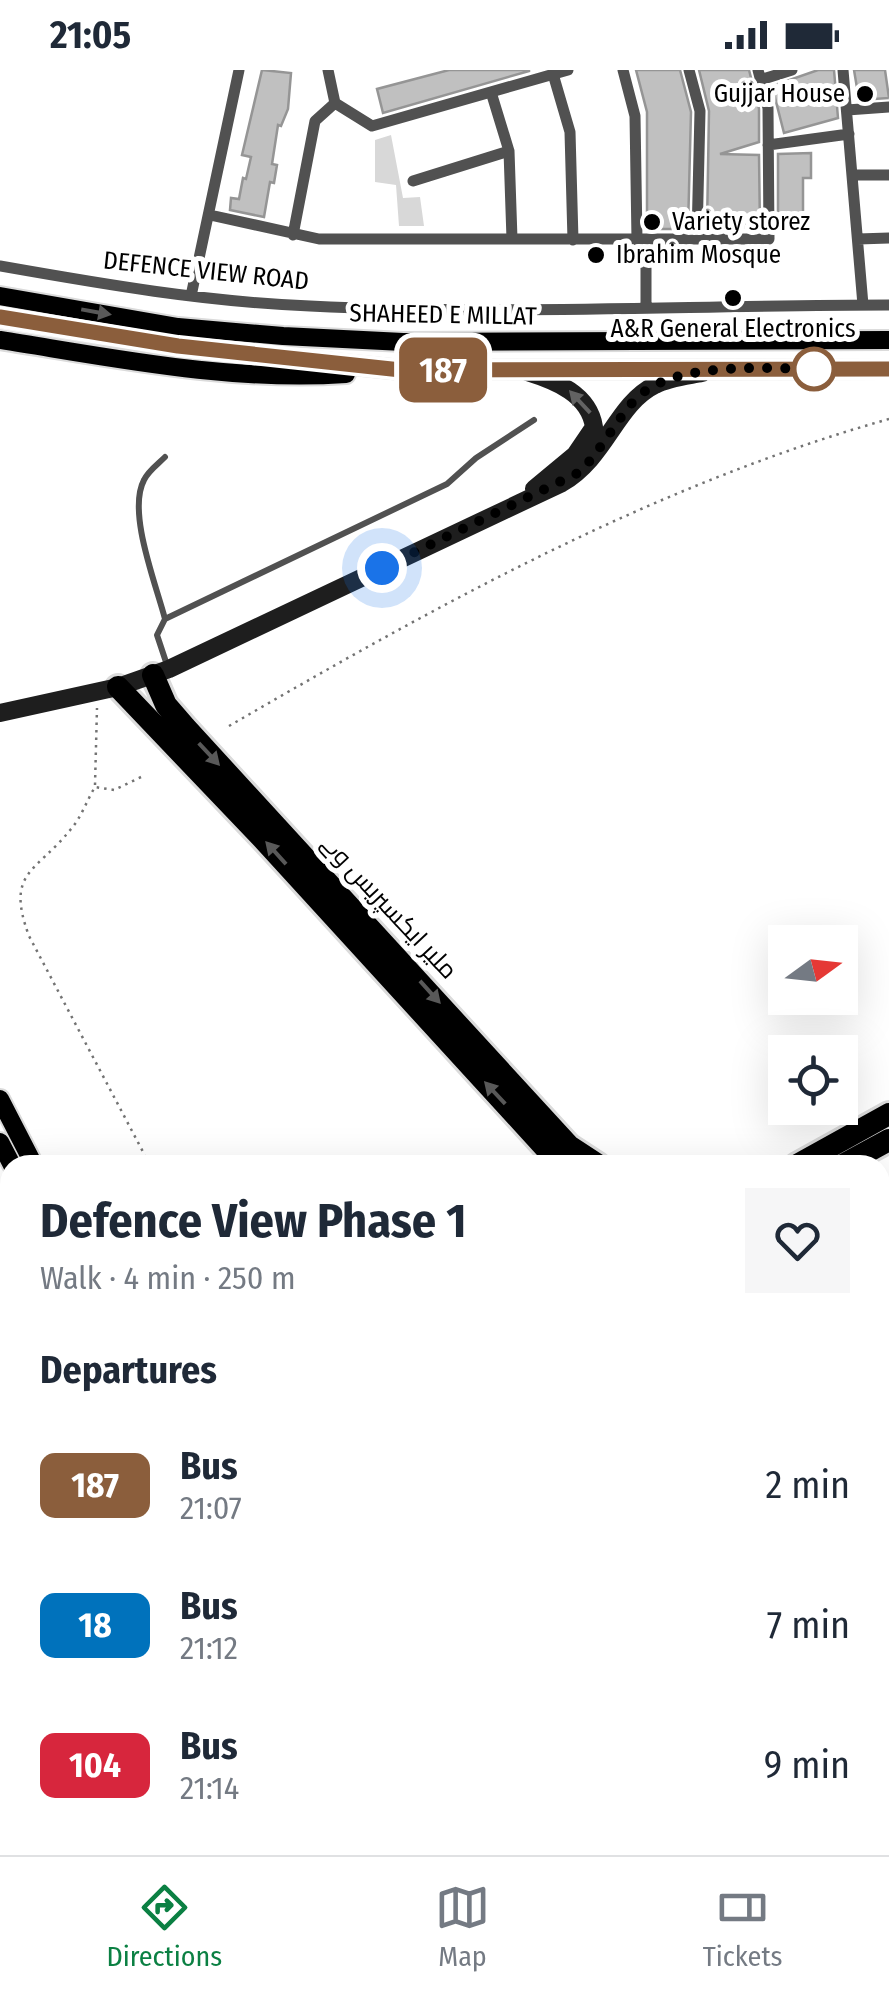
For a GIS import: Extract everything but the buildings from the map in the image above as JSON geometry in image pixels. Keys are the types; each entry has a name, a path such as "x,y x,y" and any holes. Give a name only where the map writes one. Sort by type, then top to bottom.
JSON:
{"highway":[{"name":"ملیر ایکسپریس وے","path":"161,672 166,705 185,727 569,1146 583,1155"},
{"name":"ملیر ایکسپریس وے","path":"108,689 262,838 552,1155"},
{"path":"815,1155 889,1114"},
{"path":"861,1155 889,1140"}],"main road":[{"name":"SHAHEED E MILLAT","path":"0,296 178,327 402,342 889,340"},
{"name":"SHAHEED E MILLAT","path":"0,317 196,349 401,370 889,369"},
{"path":"0,340 250,374 299,377 401,370"},
{"path":"0,1099 29,1155"}],"street":[{"path":"191,296 239,70"},
{"path":"328,70 334,103 372,126 568,70"},
{"path":"623,70 635,116 646,308"},
{"path":"689,70 700,111 698,238"},
{"path":"210,215 320,240 769,240 768,108 759,75 792,70"},
{"path":"843,70 863,305"},
{"path":"553,74 570,132 573,240"},
{"path":"492,92 510,152 512,240"},
{"path":"293,235 315,121 334,103"},
{"path":"847,110 889,107"},
{"path":"768,145 849,134"},
{"path":"413,181 510,152"},
{"path":"852,175 889,175"},
{"path":"858,239 889,238"},
{"name":"DEFENCE VIEW ROAD","path":"0,266 191,296 403,310 889,305"},
{"path":"0,713 108,689 161,672 580,472 602,449 634,401 656,384 717,369"},
{"path":"520,370 570,390 592,414 594,427 575,455 523,499"}],"lane":[{"path":"161,672 157,635 165,619 446,484 476,458 534,420"},
{"path":"165,457 146,476 139,492 138,513 165,619"}],"path":[{"path":"229,726 356,653 649,504 762,459 889,420"},
{"path":"108,689 95,787 72,828 26,874 18,901 30,936 145,1155"},
{"path":"95,787 114,790 141,778"}],"shaded area":[{"path":"391,135 403,198 420,197 424,226 399,226 396,185 375,182 375,140"}],"bus line":[{"name":"187","path":"0,317 178,346 401,370 889,369"}],"place":[{"name":"Gujjar House","path":"865,94"},
{"name":"Variety storez","path":"652,222"},
{"name":"Ibrahim Mosque","path":"596,255"},
{"name":"A&R General Electronics","path":"733,298"}],"route":[{"path":"382,568 580,472 602,449 634,401 656,384 717,369 820,369 814,369"}]}
